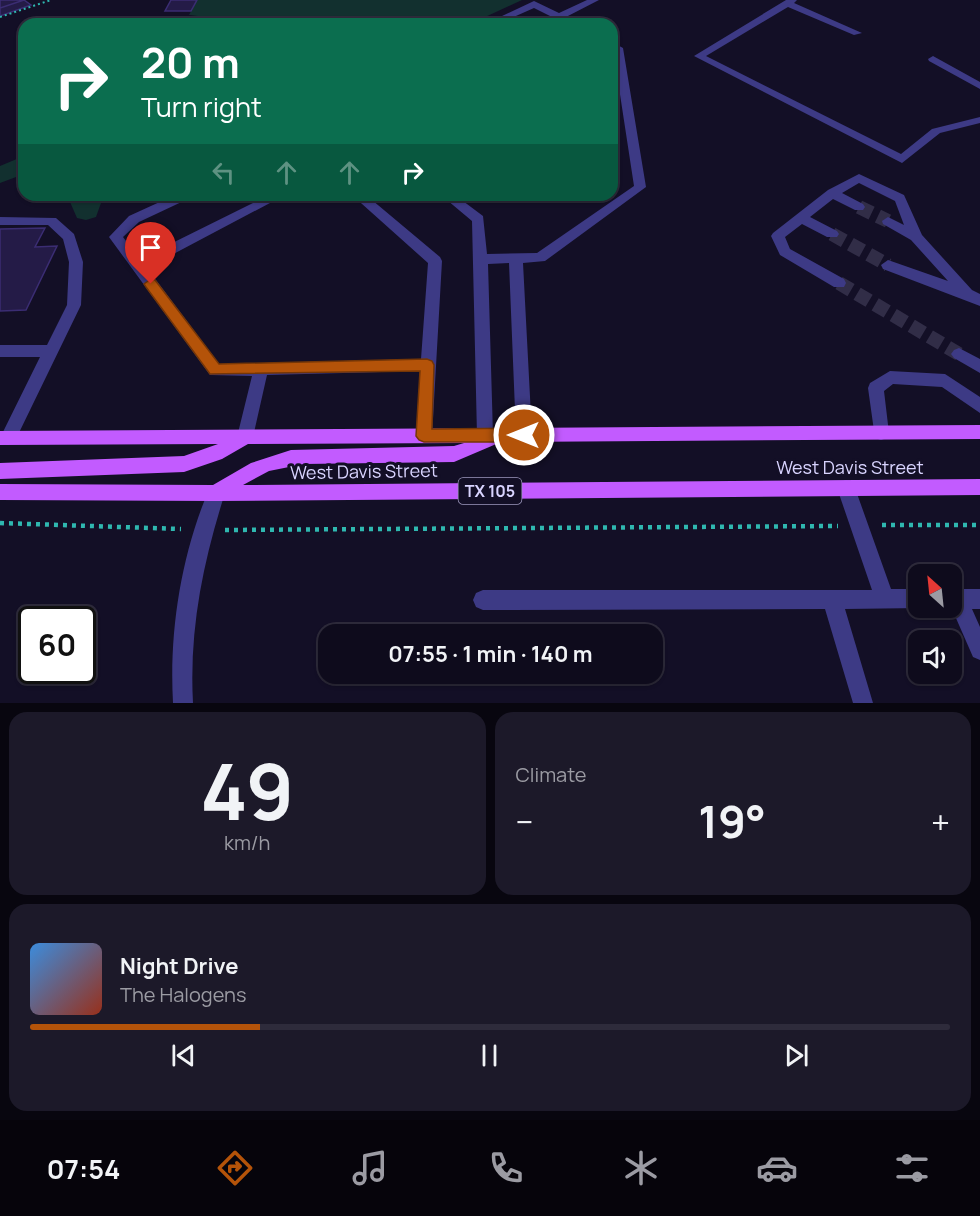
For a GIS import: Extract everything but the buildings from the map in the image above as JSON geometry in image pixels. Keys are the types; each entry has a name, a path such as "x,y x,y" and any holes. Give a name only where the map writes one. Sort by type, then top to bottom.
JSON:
{"main road":[{"name":"West Davis Street","path":"4,438 980,432"},
{"path":"216,493 249,471 282,458 454,454 502,435"},
{"path":"0,471 184,464 227,449 245,437"},
{"name":"West Davis Street","path":"0,492 216,493 980,487"}],"street":[{"path":"503,18 534,4 559,17 594,0"},
{"path":"857,33 789,2 699,56 902,159 936,130 980,120"},
{"path":"482,259 540,258 639,187 618,48"},
{"path":"933,59 980,86"},
{"path":"839,282 785,252 778,236 832,193 859,178 900,198 916,237"},
{"path":"832,193 859,207"},
{"path":"173,201 134,219 117,237 215,370 427,365"},
{"path":"138,266 267,201"},
{"path":"365,201 435,261 424,436"},
{"path":"455,201 478,219 482,259 485,435"},
{"path":"800,217 832,234"},
{"path":"0,221 51,220 69,237 76,262 74,305 4,438"},
{"path":"888,221 916,237 967,294"},
{"path":"516,258 524,435"},
{"path":"888,265 967,294 980,302"},
{"path":"0,351 51,351"},
{"path":"960,354 980,367"},
{"path":"245,437 261,369"},
{"path":"881,433 876,388 890,376 945,381 980,406"},
{"path":"846,488 885,599"},
{"path":"183,703 180,672 184,617 203,530 216,493"},
{"path":"962,599 980,598"},
{"path":"832,599 863,703"},
{"path":"483,600 908,599"},
{"path":"962,613 980,650"}],"path":[{"path":"0,16 51,0"},
{"path":"0,523 54,523 203,530 980,525"}],"green space":[{"path":"197,0 522,0 483,18 204,18 206,17 189,15"},
{"path":"18,158 18,176 0,183 0,166"},
{"path":"70,201 104,201 96,217 86,220 77,218"}],"tunnel":[{"path":"859,207 888,221"},
{"path":"832,234 888,265"},
{"path":"839,283 959,354"}],"route":[{"path":"151,284 215,370 427,365 424,436 524,435"}]}
